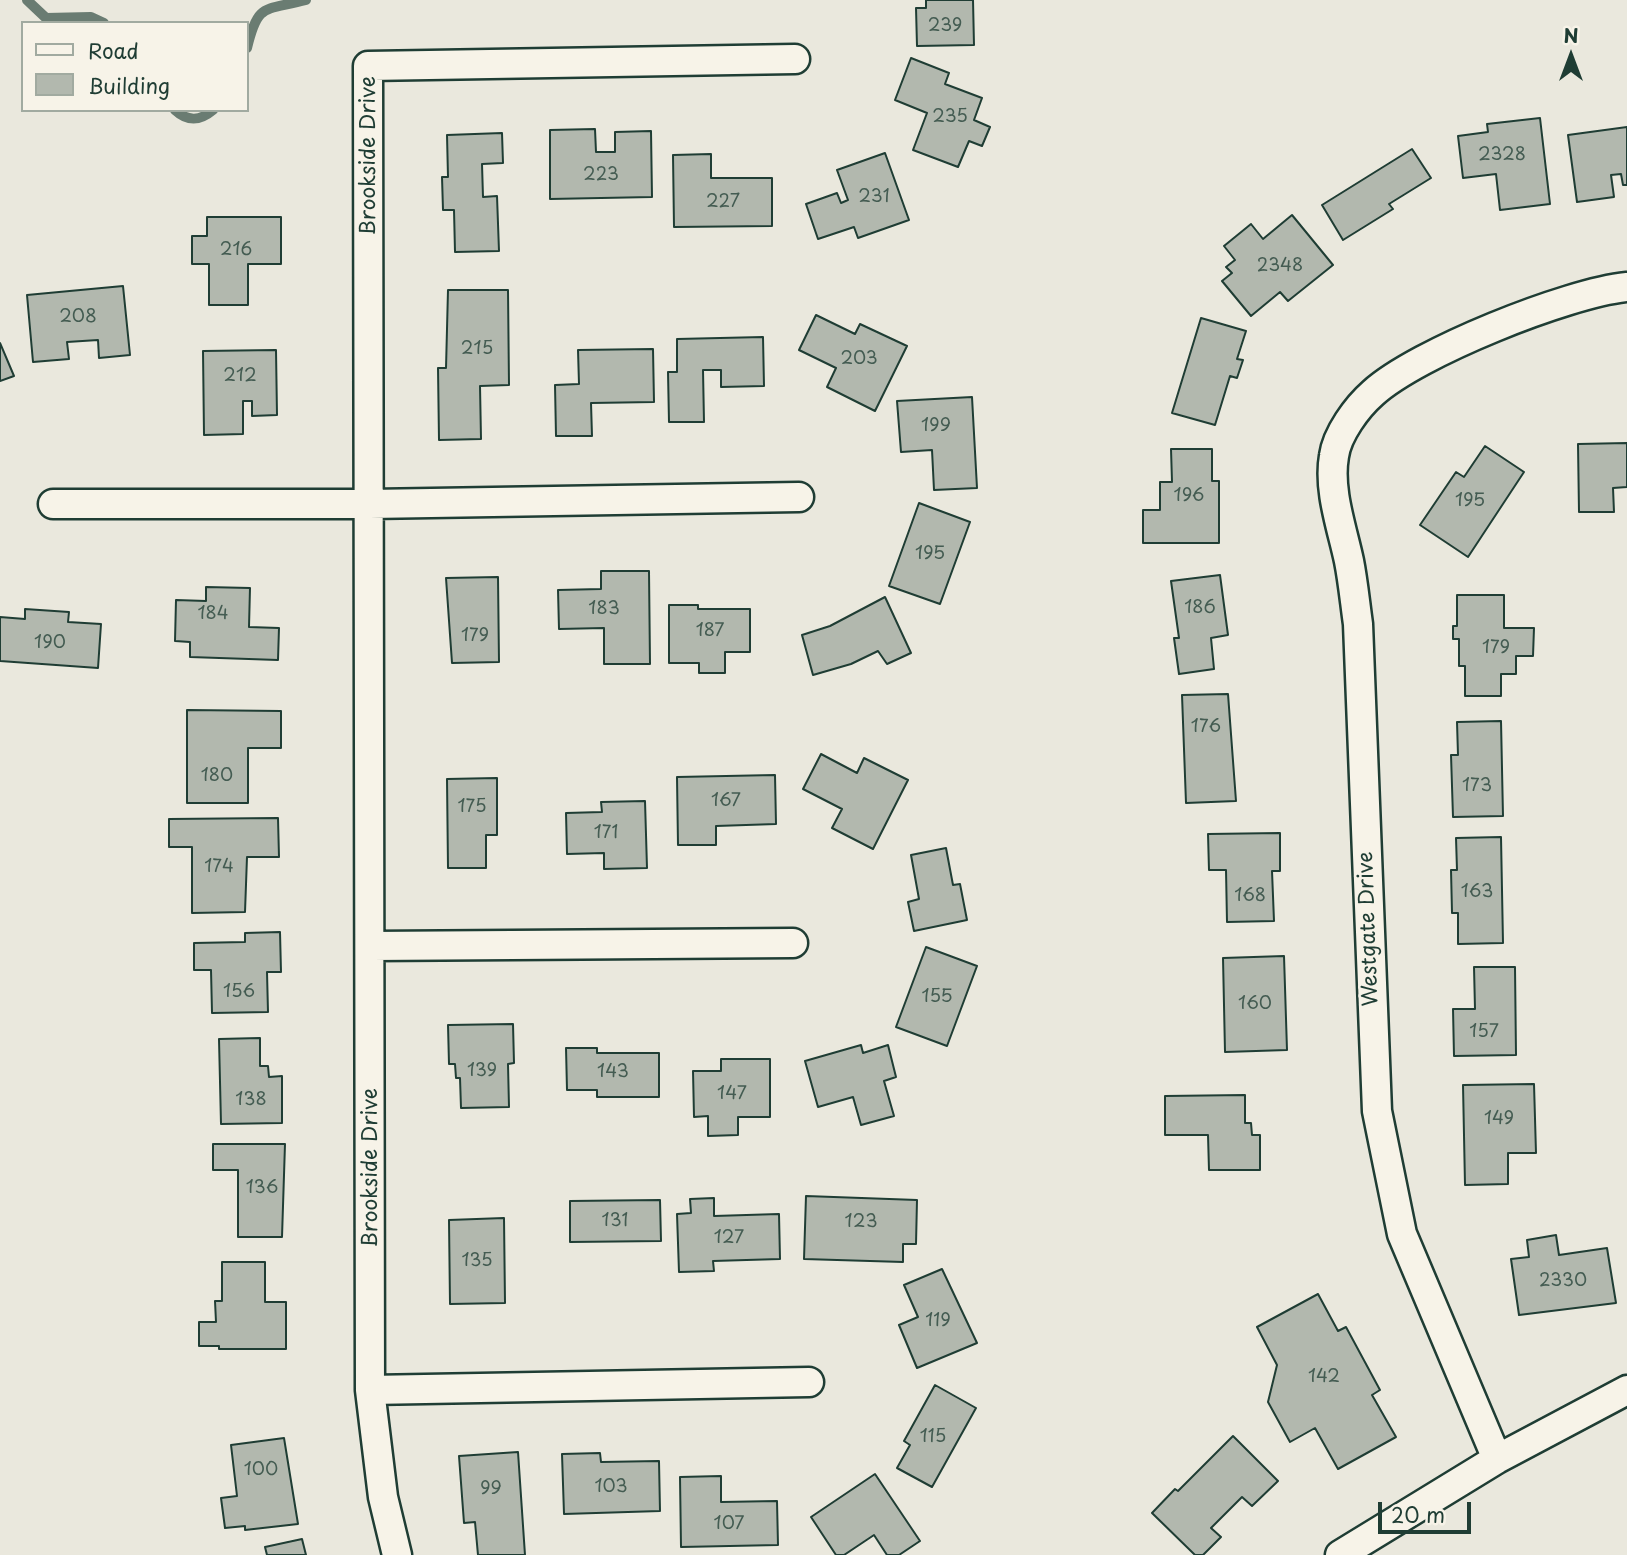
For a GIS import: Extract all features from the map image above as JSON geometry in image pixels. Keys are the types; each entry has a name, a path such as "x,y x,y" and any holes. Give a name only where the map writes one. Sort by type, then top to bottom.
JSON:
{"street":[{"name":"Brookside Drive","path":"397,1555 383,1497 370,1390 372,946 368,66 795,59"},
{"name":"Westgate Drive","path":"1497,1459 1402,1234 1377,1111 1358,624 1350,564 1336,504 1334,455 1345,429 1374,392 1415,365 1482,331 1558,305 1627,287"},
{"path":"53,504 370,504 799,497"},
{"path":"372,946 793,943"},
{"path":"370,1390 809,1382"},
{"path":"1340,1555 1497,1459 1627,1390"}],"building":[{"path":"926,0 973,0 974,45 917,46 916,8 926,8"},
{"path":"911,58 949,73 945,84 982,98 974,120 990,127 982,146 969,141 958,167 913,150 927,113 895,100"},
{"path":"1540,118 1550,204 1500,210 1496,174 1463,178 1458,136 1488,132 1487,124"},
{"path":"1627,127 1627,185 1623,185 1621,174 1611,175 1614,197 1577,202 1568,135"},
{"path":"595,129 596,152 615,152 615,132 651,131 652,197 550,199 550,130"},
{"path":"502,133 503,163 482,164 483,197 497,196 499,251 455,252 454,210 443,210 442,177 448,177 447,135"},
{"path":"1412,149 1431,178 1389,204 1393,209 1343,240 1322,205"},
{"path":"885,153 909,220 858,238 854,227 818,239 806,204 837,193 841,203 848,200 837,170"},
{"path":"711,154 711,178 772,178 772,226 674,227 673,155"},
{"path":"1292,215 1333,265 1288,301 1280,292 1251,316 1222,281 1232,273 1226,267 1235,260 1224,246 1251,224 1263,239"},
{"path":"207,217 281,217 281,264 248,264 248,305 209,305 209,264 192,264 192,236 207,236"},
{"path":"123,286 130,355 99,358 98,340 67,342 69,359 33,362 27,295"},
{"path":"448,290 508,290 509,385 480,386 481,439 439,440 438,368 446,368"},
{"path":"816,315 855,334 860,324 907,346 875,411 827,387 836,368 799,350"},
{"path":"1201,318 1246,331 1237,359 1243,360 1237,378 1230,376 1215,425 1172,413"},
{"path":"763,337 764,386 721,387 721,370 703,370 704,422 669,422 668,372 677,372 677,339"},
{"path":"0,343 14,376 0,381"},
{"path":"653,349 654,402 591,403 592,436 556,436 555,385 579,384 578,350"},
{"path":"276,350 277,415 252,416 252,401 243,401 243,434 204,435 203,351"},
{"path":"972,397 977,488 934,490 932,450 901,452 897,401"},
{"path":"1627,443 1627,487 1613,488 1614,512 1579,512 1578,444"},
{"path":"1485,446 1524,472 1468,557 1420,525 1456,472 1464,477"},
{"path":"1171,449 1212,449 1212,481 1219,481 1219,543 1143,543 1143,510 1160,510 1160,482 1172,482"},
{"path":"919,503 970,522 940,604 889,586"},
{"path":"601,571 649,571 650,664 604,664 604,628 559,629 558,590 601,589"},
{"path":"1220,575 1228,635 1211,638 1214,669 1179,674 1174,638 1179,638 1171,581"},
{"path":"498,577 499,662 452,663 446,578"},
{"path":"206,587 250,588 249,627 279,628 278,660 190,657 190,642 175,641 176,600 206,601"},
{"path":"1457,595 1504,595 1504,628 1534,628 1533,656 1516,656 1516,674 1501,674 1501,696 1465,696 1465,666 1459,666 1459,639 1453,639 1453,626 1457,626"},
{"path":"885,597 911,653 887,664 878,651 851,664 813,675 802,635 830,626"},
{"path":"669,605 698,605 698,609 750,609 750,652 725,652 725,673 699,673 699,663 669,663"},
{"path":"25,609 69,612 68,622 101,624 98,668 0,661 0,617 25,619"},
{"path":"1228,694 1236,801 1186,803 1182,695"},
{"path":"187,710 281,711 281,748 248,748 248,803 187,803"},
{"path":"1501,721 1503,816 1453,817 1451,755 1458,755 1457,722"},
{"path":"821,754 857,773 864,758 908,780 873,849 832,828 842,809 803,789"},
{"path":"775,775 776,824 716,826 716,845 678,845 677,777"},
{"path":"497,778 497,835 486,835 486,868 448,868 447,779"},
{"path":"645,801 647,868 604,869 604,853 567,854 566,813 602,812 601,802"},
{"path":"278,818 279,857 247,857 245,912 192,913 192,847 169,847 169,819"},
{"path":"1280,833 1280,871 1272,871 1274,921 1227,922 1226,870 1209,870 1208,834"},
{"path":"1501,837 1503,943 1458,944 1458,913 1452,913 1451,870 1457,870 1456,838"},
{"path":"946,848 953,885 960,884 967,920 914,931 908,902 919,899 911,855"},
{"path":"280,932 281,972 267,972 268,1012 212,1013 211,970 194,970 194,943 245,942 245,933"},
{"path":"926,947 977,966 947,1046 896,1027"},
{"path":"1284,956 1287,1050 1225,1052 1223,958"},
{"path":"1474,967 1515,967 1516,1055 1454,1056 1453,1009 1475,1009"},
{"path":"513,1024 514,1063 508,1064 509,1107 461,1108 460,1078 456,1078 455,1064 449,1064 448,1025"},
{"path":"260,1038 260,1066 268,1066 269,1077 282,1076 282,1123 221,1124 219,1039"},
{"path":"861,1045 863,1053 888,1045 896,1077 884,1081 894,1116 861,1125 853,1097 818,1107 805,1061"},
{"path":"566,1048 597,1048 597,1053 659,1053 659,1097 597,1097 597,1090 567,1090"},
{"path":"721,1059 770,1059 770,1117 738,1117 738,1135 708,1136 708,1116 694,1117 693,1071 721,1071"},
{"path":"1534,1084 1536,1153 1508,1153 1508,1184 1465,1185 1463,1085"},
{"path":"1245,1095 1245,1123 1251,1123 1252,1135 1260,1135 1260,1170 1209,1170 1208,1135 1165,1135 1165,1096"},
{"path":"213,1144 285,1144 282,1237 238,1237 238,1170 213,1170"},
{"path":"806,1196 917,1200 916,1244 903,1244 903,1262 804,1259"},
{"path":"714,1198 714,1216 779,1214 780,1259 713,1261 714,1271 679,1272 677,1214 691,1213 690,1199"},
{"path":"660,1200 661,1241 570,1242 570,1201"},
{"path":"504,1218 505,1303 450,1304 449,1220"},
{"path":"1556,1235 1559,1255 1607,1248 1616,1303 1519,1315 1511,1259 1529,1257 1527,1240"},
{"path":"222,1262 265,1262 265,1302 286,1302 286,1349 219,1349 219,1346 199,1346 199,1322 216,1322 215,1301 222,1301"},
{"path":"942,1269 977,1343 917,1368 899,1325 918,1317 904,1285"},
{"path":"1318,1294 1338,1331 1346,1327 1380,1390 1372,1395 1396,1437 1338,1469 1315,1428 1290,1442 1268,1402 1277,1365 1257,1327"},
{"path":"935,1385 976,1408 932,1487 897,1468 910,1445 904,1441"},
{"path":"1233,1436 1278,1481 1252,1506 1242,1497 1211,1528 1221,1537 1203,1555 1195,1555 1152,1513"},
{"path":"284,1438 298,1524 245,1530 245,1526 225,1528 221,1498 237,1496 231,1445"},
{"path":"518,1452 525,1555 478,1555 475,1522 464,1523 459,1456"},
{"path":"600,1453 601,1462 659,1461 660,1511 564,1514 562,1454"},
{"path":"875,1474 920,1541 899,1555 887,1555 874,1535 844,1555 836,1555 811,1517"},
{"path":"721,1476 721,1502 777,1501 778,1545 681,1547 680,1477"},
{"path":"302,1539 306,1555 267,1555 265,1547"}],"waterway":[{"path":"27,0 46,18 91,17 100,21"},
{"path":"248,44 259,15 272,8 306,0"},
{"path":"178,112 194,119 210,112"}]}
